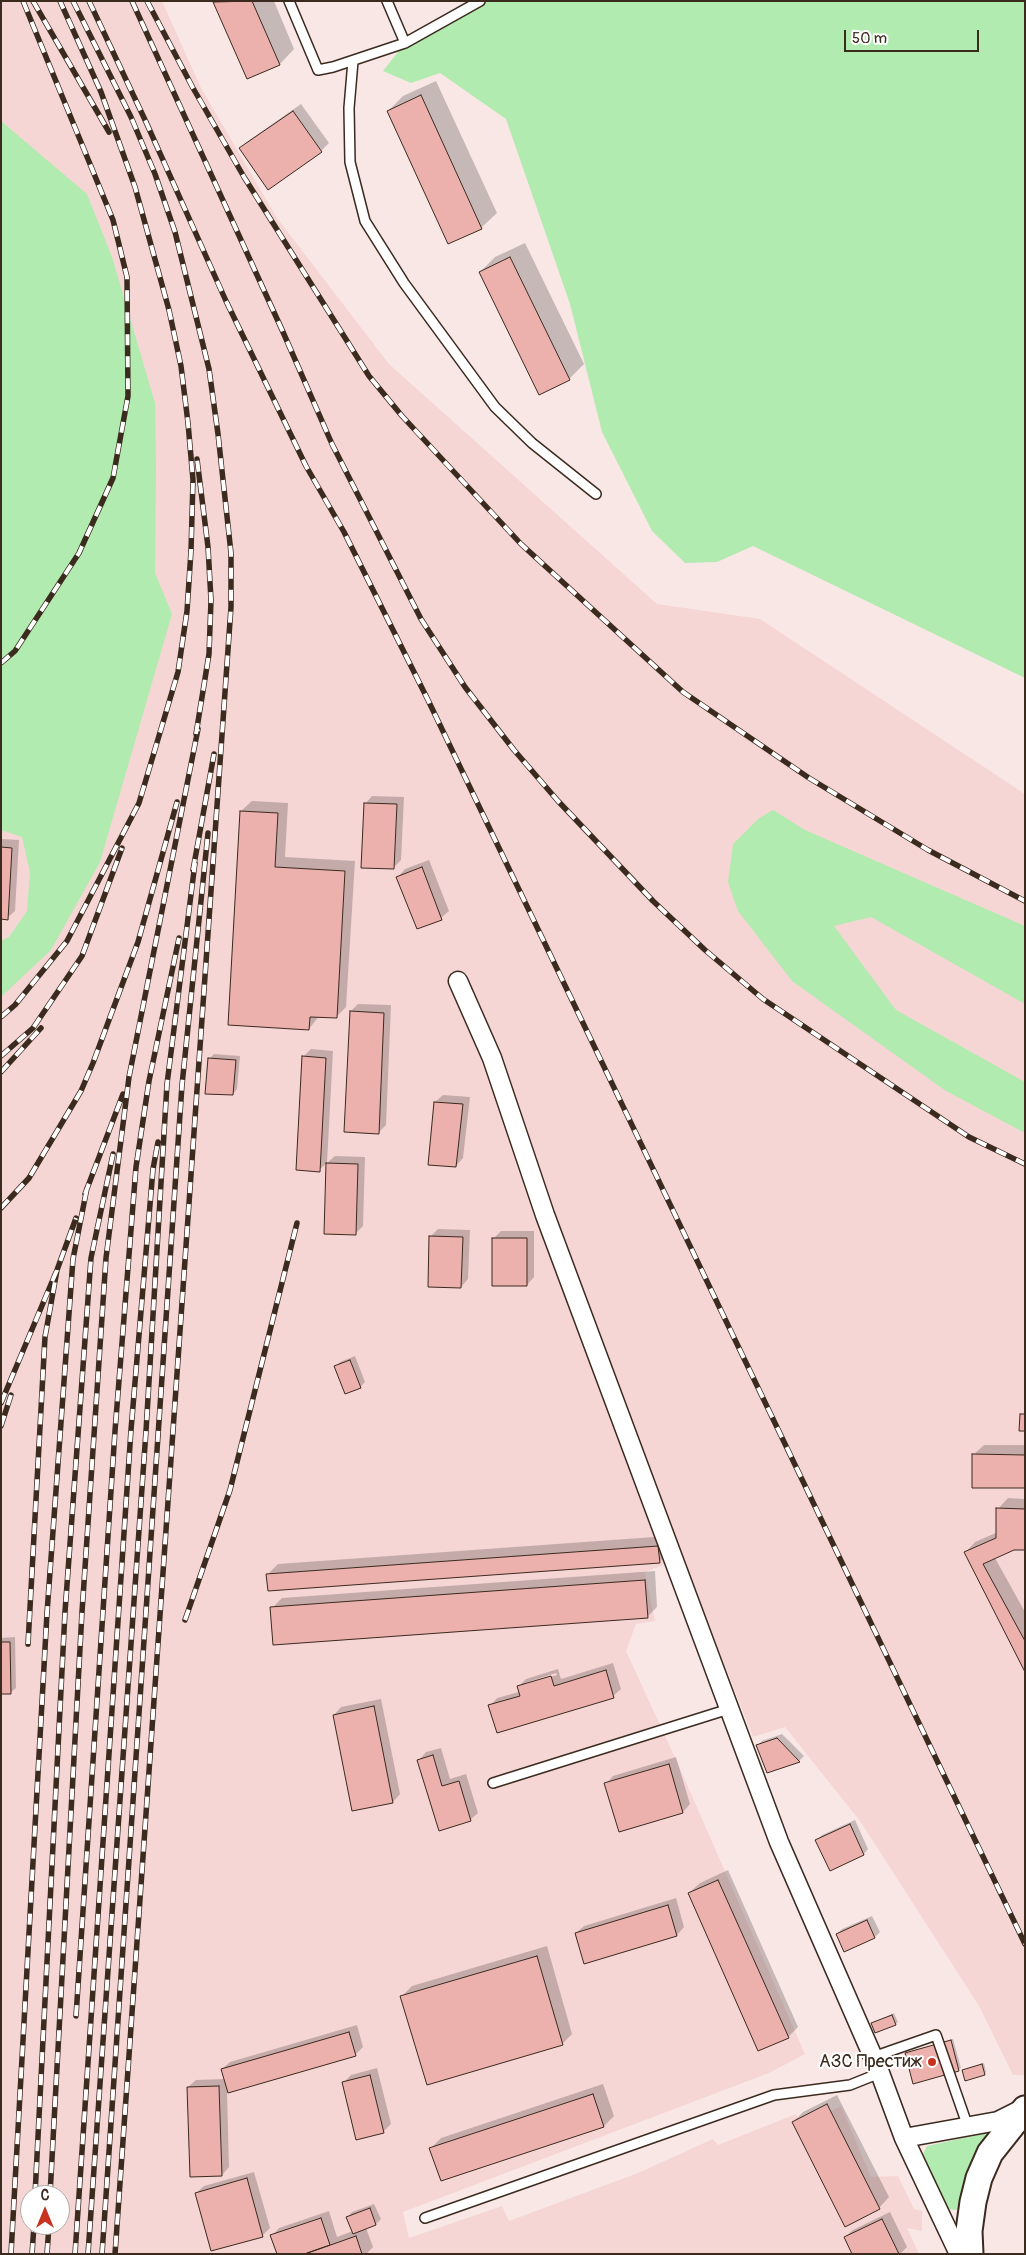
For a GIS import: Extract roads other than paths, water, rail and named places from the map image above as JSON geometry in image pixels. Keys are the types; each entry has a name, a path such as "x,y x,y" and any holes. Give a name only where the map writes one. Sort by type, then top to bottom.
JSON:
{"main road":[{"path":"970,2254 969,2231 979,2178 990,2153 1025,2108"}],"street":[{"path":"458,981 492,1058 544,1215 779,1842 877,2065 904,2138 959,2254"},
{"path":"904,2138 968,2128 998,2121 1025,2108"}],"lane":[{"path":"289,1 318,70 404,43 480,1"},
{"path":"387,1 404,43"},
{"path":"354,60 349,108 350,162 365,221 404,283 495,407 532,443 596,494"},
{"path":"493,1783 729,1709"},
{"path":"425,2218 774,2095 850,2085 877,2065 936,2035 968,2128"}],"railway":[{"path":"1,663 15,651 79,553 113,478 128,396 127,277 113,220 23,1"},
{"path":"33,1 109,132"},
{"path":"1,1017 15,1005 67,941 139,803 178,672 187,611 191,551 193,480 188,423 181,366 169,310 135,187 101,92 60,1"},
{"path":"73,1 131,117 155,174 175,232 209,369 231,553 231,607 115,2254"},
{"path":"89,1 146,122 226,301 306,466 344,532 428,700 1025,1944"},
{"path":"132,1 332,444 421,619 465,687 514,750 558,801 653,901 705,950 763,999 969,1137 1025,1164"},
{"path":"147,1 193,88 244,177 369,376 402,416 521,544 683,692 809,778 928,850 1025,901"},
{"path":"196,734 209,654 211,600 208,547 197,459"},
{"path":"51,2185 82,1612 106,1258 129,1077 198,729"},
{"path":"193,870 214,754"},
{"path":"1,1208 29,1178 81,1091 138,942 177,802"},
{"path":"102,2254 182,1085 208,833"},
{"path":"1,1056 33,1028 82,956 122,848"},
{"path":"88,2254 146,1431 167,1084 195,863"},
{"path":"76,2016 115,1431 136,1167 149,1081 179,938"},
{"path":"1,1072 41,1028"},
{"path":"85,1194 123,1094"},
{"path":"75,2254 131,1430 153,1169 158,1142"},
{"path":"36,2185 65,1612 91,1258 113,1154"},
{"path":"11,2254 47,1613 73,1259 87,1188"},
{"path":"1,1403 57,1270 76,1218"},
{"path":"185,1620 230,1490 297,1223"},
{"path":"28,1644 45,1337 57,1270"},
{"path":"1,1426 11,1395"},
{"path":"32,2254 33,2235"},
{"path":"47,2254 48,2235"}],"place":[{"name":"АЗС Престиж","path":"932,2062"}]}
